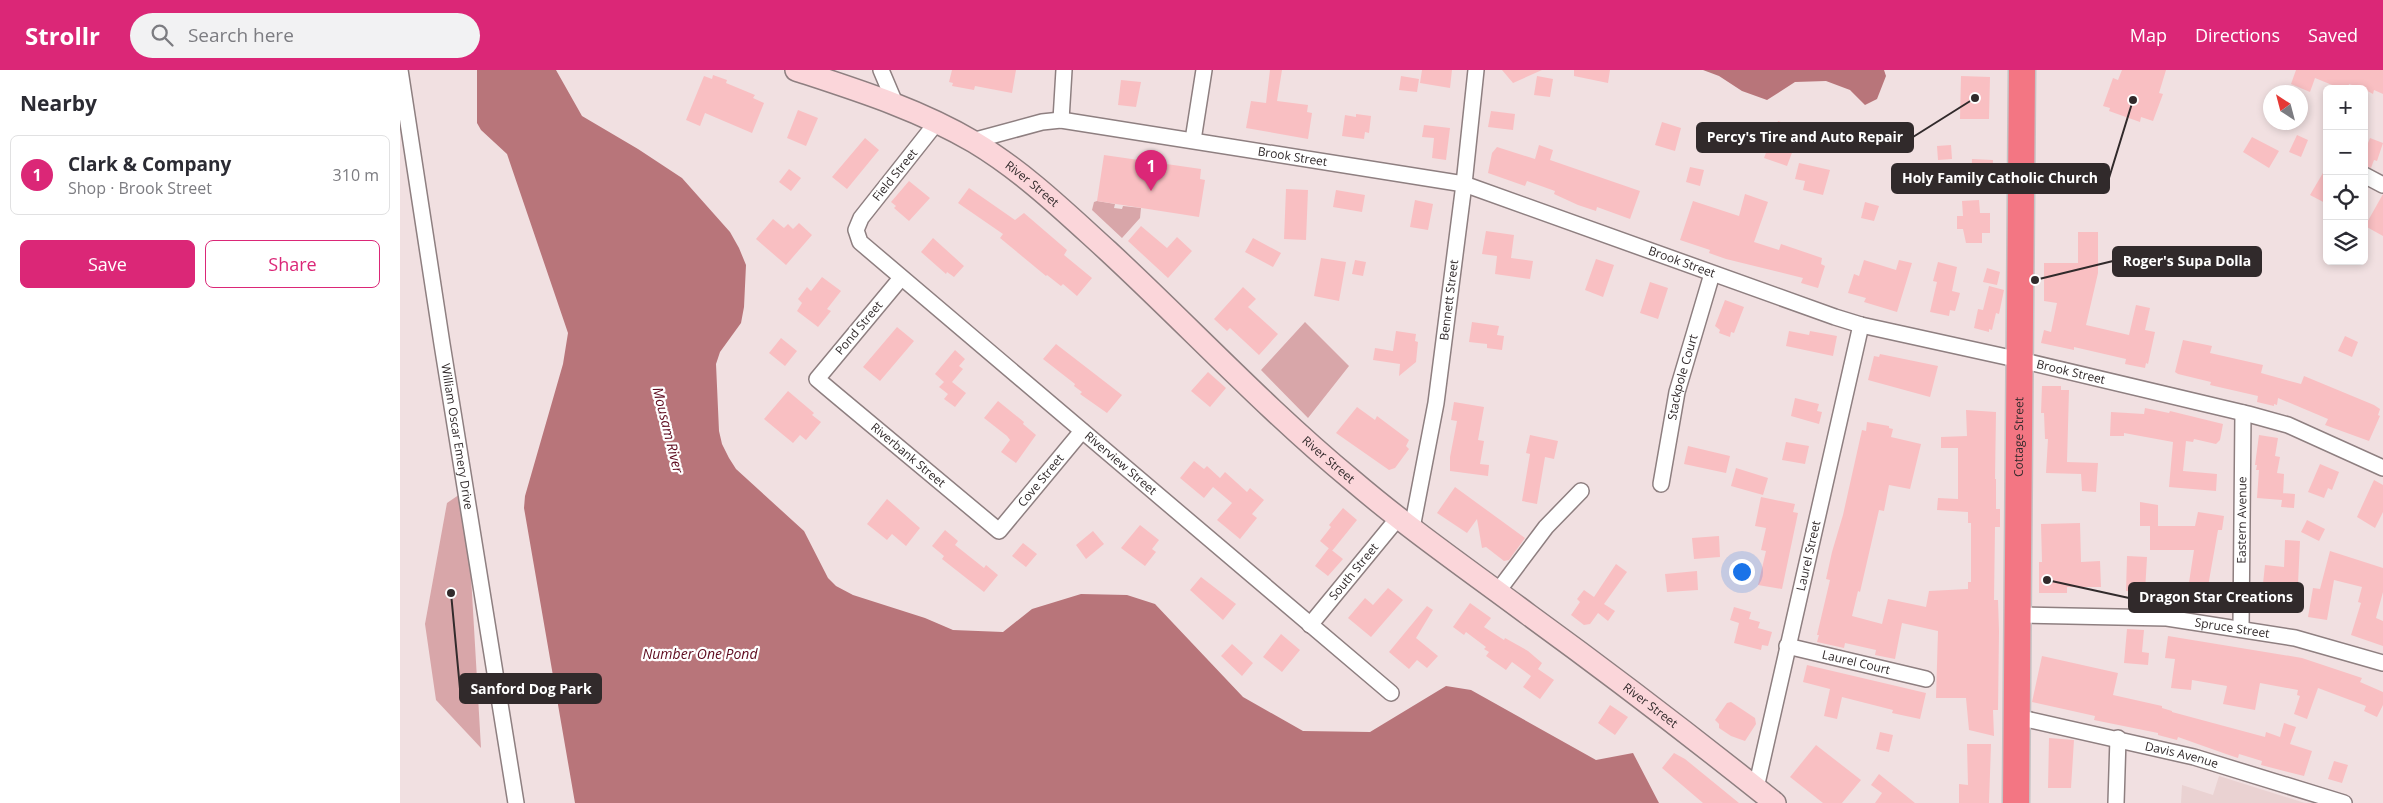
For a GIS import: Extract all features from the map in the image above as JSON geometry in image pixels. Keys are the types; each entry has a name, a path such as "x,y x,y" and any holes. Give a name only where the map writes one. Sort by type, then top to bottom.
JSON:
{"highway":[{"name":"Cottage Street","path":"2016,803 2022,70"}],"street":[{"name":"William Oscar Emery Drive","path":"400,70 516,803"},
{"name":"River Street","path":"796,70 895,103 937,122 972,140 1018,172 1059,207 1312,446 1405,523 1649,704 1775,803"},
{"path":"881,70 895,103"},
{"path":"1061,120 1064,70"},
{"path":"1193,140 1204,70"},
{"name":"Bennett Street","path":"1405,523 1436,403 1464,184 1476,70"},
{"name":"Brook Street","path":"972,140 1042,122 1061,120 1464,184 1712,274 1861,325 2243,412 2288,425 2383,468"},
{"name":"Field Street","path":"856,230 861,218 937,122"},
{"path":"2368,177 2383,185"},
{"name":"Riverview Street","path":"856,230 860,242 901,278 1390,693"},
{"name":"Stackpole Court","path":"1661,484 1678,392 1712,274"},
{"name":"Pond Street","path":"817,379 901,278"},
{"name":"Laurel Street","path":"1756,788 1861,325"},
{"name":"Riverbank Street","path":"817,379 999,530"},
{"name":"Eastern Avenue","path":"2241,628 2243,412"},
{"name":"Cove Street","path":"999,530 1082,431"},
{"path":"1498,592 1546,528 1581,491"},
{"name":"South Street","path":"1310,625 1405,523"},
{"name":"Spruce Street","path":"2017,615 2150,616 2241,628 2295,638 2383,663"},
{"name":"Laurel Court","path":"1787,646 1926,679"},
{"name":"Davis Avenue","path":"2017,716 2194,756 2344,803"},
{"path":"2116,803 2118,738"}],"shaded area":[{"path":"1094,202 1115,204 1114,208 1122,209 1123,206 1141,208 1140,218 1122,238 1092,210"},
{"path":"1305,322 1349,366 1308,418 1261,370"},
{"path":"466,490 481,748 436,700 425,624 447,503"},
{"path":"2219,776 2305,803 2181,803 2182,785 2213,795"}],"water":[{"name":"Number One Pond","path":"477,70 556,70 582,116 682,178 730,232 746,265 744,307 741,323 720,352 716,364 719,431 722,444 736,469 804,531 828,578 836,586 853,595 925,618 953,630 1003,632 1032,609 1081,594 1127,595 1155,604 1243,697 1303,731 1370,732 1446,686 1471,690 1596,760 1633,753 1659,803 575,803 524,508 525,496 563,364 568,333 507,154 481,130 477,123"},
{"path":"1703,70 1884,70 1886,76 1877,99 1865,105 1850,90 1826,81 1795,82 1767,100 1742,91 1719,76"}],"building":[{"path":"952,70 1016,70 1012,93 975,86 974,90 952,86 953,83 949,82"},
{"path":"1270,70 1282,70 1277,101 1308,105 1307,112 1312,113 1308,139 1246,128 1251,101 1266,103"},
{"path":"1422,70 1452,70 1450,88 1420,83"},
{"path":"1502,70 1542,70 1513,83"},
{"path":"1574,70 1610,70 1608,83 1574,76"},
{"path":"2122,70 2166,70 2159,93 2163,94 2153,121 2141,117 2140,122 2109,111 2110,108 2103,106 2113,78 2118,80"},
{"path":"2296,70 2383,70 2383,94 2374,90 2373,94 2368,91 2368,85 2332,85 2315,78 2310,92 2308,91 2308,85 2291,84"},
{"path":"713,75 727,80 726,83 755,95 753,98 764,103 752,133 705,113 700,126 686,120 704,76 712,79"},
{"path":"1401,76 1419,79 1417,92 1399,90"},
{"path":"1537,76 1553,79 1550,97 1534,95"},
{"path":"1961,76 1990,77 1989,119 1960,119"},
{"path":"1121,80 1141,82 1136,107 1118,105"},
{"path":"798,110 818,118 806,146 787,138"},
{"path":"1491,111 1515,114 1513,130 1488,127"},
{"path":"1356,114 1371,116 1369,133 1365,132 1364,139 1342,136 1345,115 1356,117"},
{"path":"1778,121 1801,129 1787,166 1764,158"},
{"path":"1662,122 1681,128 1675,151 1655,145"},
{"path":"1424,125 1450,128 1446,160 1432,158 1434,138 1422,137"},
{"path":"2297,135 2308,140 2301,157 2289,152"},
{"path":"2252,137 2279,151 2269,168 2243,152"},
{"path":"865,138 879,150 847,189 832,177"},
{"path":"2370,138 2383,143 2377,161 2374,160 2371,168 2368,167 2368,143"},
{"path":"1539,145 1553,150 1550,160 1640,191 1630,219 1597,207 1596,211 1578,205 1554,194 1555,191 1527,181 1525,186 1488,173 1492,153 1497,147 1535,159"},
{"path":"1951,145 1952,159 1938,160 1937,146"},
{"path":"1104,155 1201,169 1200,179 1205,180 1199,217 1097,201"},
{"path":"1972,159 1993,160 1992,185 1971,184"},
{"path":"1799,163 1830,170 1823,195 1803,190 1805,181 1795,179"},
{"path":"1690,167 1704,170 1700,186 1686,182"},
{"path":"789,169 801,178 791,191 779,182"},
{"path":"2323,173 2323,202 2310,195"},
{"path":"909,181 930,198 909,221 894,208 896,206 891,202"},
{"path":"969,188 1015,220 1024,213 1067,250 1064,255 1092,278 1077,296 1063,284 1061,286 1046,276 1000,238 1003,234 958,203"},
{"path":"1286,189 1308,190 1306,240 1284,239"},
{"path":"1336,190 1365,195 1362,212 1333,207"},
{"path":"1745,194 1768,202 1754,242 1779,250 1781,244 1822,258 1821,264 1825,266 1818,288 1801,283 1803,278 1726,259 1709,253 1710,250 1680,240 1693,201 1739,216"},
{"path":"2383,194 2383,236 2368,228 2368,221"},
{"path":"1415,200 1433,204 1428,230 1410,227"},
{"path":"1979,200 1980,213 1990,213 1990,233 1982,233 1982,243 1966,243 1963,229 1957,229 1957,216 1963,216 1962,201"},
{"path":"1865,202 1879,206 1874,221 1861,218"},
{"path":"773,219 784,228 788,224 793,229 799,223 812,235 786,265 756,239"},
{"path":"1141,226 1167,248 1177,237 1192,251 1168,278 1128,241"},
{"path":"1486,231 1514,235 1511,258 1533,261 1530,279 1495,274 1497,256 1482,254"},
{"path":"2078,232 2098,232 2098,273 2086,325 2129,335 2136,305 2150,308 2145,330 2155,332 2148,364 2146,363 2145,368 2125,364 2126,359 2074,347 2074,350 2041,343 2044,330 2051,332 2057,303 2044,301 2044,263 2078,263"},
{"path":"933,238 964,266 954,277 947,272 946,274 921,252"},
{"path":"1253,238 1281,253 1273,267 1245,252"},
{"path":"1321,258 1346,262 1339,301 1314,296"},
{"path":"1596,259 1614,265 1603,297 1585,290"},
{"path":"1355,260 1366,262 1363,276 1352,274"},
{"path":"1864,260 1896,270 1899,260 1912,263 1897,312 1864,302 1866,298 1848,293 1854,274 1859,276"},
{"path":"1938,262 1957,267 1952,291 1960,293 1955,311 1950,310 1949,316 1930,312 1937,282 1933,281"},
{"path":"1987,268 2000,272 1997,285 1983,282"},
{"path":"822,277 841,291 827,309 831,311 818,327 797,311 802,303 798,299 807,287 811,291"},
{"path":"1650,282 1668,288 1658,319 1640,313"},
{"path":"1989,286 2004,290 1999,314 1996,313 1992,330 1989,329 1989,332 1974,328 1978,309 1983,310"},
{"path":"1243,287 1256,299 1248,307 1278,334 1259,355 1230,328 1227,331 1214,319"},
{"path":"1725,300 1744,307 1734,333 1731,332 1730,337 1719,333 1720,330 1715,326"},
{"path":"1472,322 1499,326 1497,335 1504,336 1502,350 1487,348 1487,344 1469,342"},
{"path":"897,327 914,341 880,381 863,367"},
{"path":"1396,331 1416,334 1415,341 1418,342 1416,362 1399,376 1400,364 1373,360 1375,348 1393,351"},
{"path":"1789,331 1809,335 1810,331 1837,336 1833,356 1786,346"},
{"path":"2345,336 2358,342 2352,357 2338,351"},
{"path":"781,338 797,351 785,366 769,353"},
{"path":"2183,340 2212,346 2210,353 2263,365 2261,373 2301,384 2304,376 2374,405 2380,409 2378,415 2380,416 2369,441 2325,425 2328,419 2278,398 2277,405 2274,404 2274,406 2257,402 2258,396 2210,385 2211,382 2178,374 2175,372"},
{"path":"1056,344 1122,395 1107,413 1080,394 1082,392 1074,386 1075,384 1043,359"},
{"path":"955,350 965,359 959,366 963,369 952,382 966,393 955,407 944,399 948,394 939,387 944,382 935,374"},
{"path":"1880,354 1938,366 1930,397 1868,380 1874,356 1879,357"},
{"path":"1208,372 1226,388 1210,407 1191,391"},
{"path":"2042,386 2061,386 2061,390 2069,390 2067,462 2098,463 2096,492 2082,491 2081,474 2046,473 2048,439 2045,439 2044,413 2041,413"},
{"path":"788,391 814,413 812,415 821,422 806,440 800,435 793,443 764,419"},
{"path":"1795,398 1819,404 1817,411 1822,412 1819,424 1791,416"},
{"path":"998,401 1024,422 1023,424 1036,435 1016,463 1001,452 1010,440 984,418"},
{"path":"1454,402 1484,407 1478,440 1484,441 1480,464 1489,465 1488,476 1450,471 1450,457 1457,421 1451,420"},
{"path":"1357,407 1375,420 1377,416 1409,440 1406,446 1409,449 1395,468 1389,470 1336,433"},
{"path":"2145,408 2169,413 2170,411 2223,424 2220,440 2216,444 2194,439 2193,442 2186,441 2183,471 2217,474 2216,491 2169,487 2173,442 2124,433 2124,436 2110,436 2111,412 2144,414"},
{"path":"1966,410 1996,412 1996,509 2000,509 2000,527 1995,527 1994,600 1998,600 1999,631 1998,710 1993,710 1994,736 1969,730 1966,698 1936,698 1938,631 1902,623 1895,659 1875,655 1876,650 1845,643 1844,648 1817,642 1830,580 1826,579 1832,552 1843,515 1862,430 1866,431 1867,422 1889,426 1889,428 1893,429 1891,437 1921,444 1910,489 1889,485 1884,511 1879,510 1860,592 1858,591 1852,616 1882,624 1888,599 1926,607 1929,591 1968,589 1968,582 1971,582 1971,523 1968,523 1968,512 1937,510 1938,498 1958,499 1958,448 1941,448 1941,437 1967,436"},
{"path":"1530,435 1558,441 1554,459 1545,457 1537,504 1522,501 1530,454 1526,453"},
{"path":"2259,435 2278,438 2275,456 2280,457 2277,473 2284,474 2283,493 2295,494 2294,508 2281,507 2282,500 2257,498 2259,470 2256,470 2257,465 2255,465"},
{"path":"1786,442 1809,446 1805,464 1782,460"},
{"path":"1688,446 1730,456 1726,473 1684,464"},
{"path":"1194,461 1204,469 1207,466 1220,478 1225,472 1247,492 1250,488 1264,500 1252,514 1257,518 1240,539 1217,520 1232,503 1213,487 1204,498 1180,478"},
{"path":"2320,464 2339,472 2332,490 2328,488 2324,498 2308,492"},
{"path":"1736,468 1768,478 1763,495 1731,486"},
{"path":"2374,480 2383,485 2383,512 2375,528 2357,517"},
{"path":"1455,487 1525,538 1509,560 1504,561 1486,547 1482,548 1477,519 1467,533 1437,513"},
{"path":"1761,497 1795,504 1793,512 1798,513 1782,589 1758,585 1766,551 1761,550 1766,528 1755,526"},
{"path":"887,499 920,528 906,546 892,534 887,540 867,524"},
{"path":"2140,502 2158,505 2158,526 2195,526 2198,512 2224,516 2222,530 2218,530 2207,592 2188,589 2194,550 2150,550 2150,526 2140,526"},
{"path":"1343,508 1357,520 1332,551 1320,541 1331,527 1329,525"},
{"path":"2307,520 2325,529 2319,541 2301,532"},
{"path":"2080,523 2081,562 2100,561 2101,587 2067,587 2067,593 2039,593 2039,562 2042,562 2041,524"},
{"path":"1140,525 1159,540 1152,549 1156,552 1145,566 1121,548"},
{"path":"945,530 958,541 955,545 984,568 986,565 998,575 984,592 942,559 944,556 932,546"},
{"path":"1093,531 1104,544 1086,559 1076,545"},
{"path":"1719,536 1720,557 1694,559 1692,538"},
{"path":"2285,540 2300,541 2298,584 2281,582 2279,604 2261,602 2265,565 2284,567"},
{"path":"1023,543 1037,554 1026,567 1012,556"},
{"path":"1329,548 1343,559 1328,576 1315,566"},
{"path":"2330,551 2383,568 2383,592 2376,618 2383,621 2383,646 2351,635 2361,603 2358,602 2362,587 2334,580 2327,620 2308,617 2313,588 2320,589"},
{"path":"2127,556 2147,557 2145,592 2126,591"},
{"path":"1616,564 1627,572 1604,604 1615,611 1608,621 1598,613 1590,624 1584,625 1571,615 1580,602 1577,599 1584,590 1594,597"},
{"path":"1697,571 1698,590 1667,592 1665,574"},
{"path":"1201,577 1236,604 1223,620 1190,590"},
{"path":"1388,588 1403,600 1371,637 1348,618 1365,598 1373,605"},
{"path":"1470,603 1491,618 1484,627 1504,640 1505,638 1528,651 1542,663 1538,669 1554,680 1540,699 1523,687 1531,676 1512,662 1506,670 1486,656 1489,652 1484,649 1486,647 1466,632 1464,635 1453,627"},
{"path":"1427,606 1433,610 1416,638 1438,656 1427,668 1417,660 1409,669 1389,652"},
{"path":"1734,607 1751,612 1749,619 1760,622 1758,628 1772,632 1768,646 1762,645 1761,650 1734,643 1739,623 1730,620"},
{"path":"2127,629 2144,630 2142,652 2149,653 2148,665 2124,663"},
{"path":"1281,634 1300,650 1282,672 1263,657"},
{"path":"2168,636 2302,658 2362,678 2360,682 2383,692 2383,705 2377,717 2364,711 2366,706 2318,688 2307,719 2294,714 2300,696 2297,695 2298,690 2260,683 2255,710 2223,704 2227,686 2192,680 2191,690 2171,688 2175,659 2165,658"},
{"path":"1232,644 1253,663 1242,676 1221,656"},
{"path":"2042,656 2118,673 2113,695 2162,706 2162,708 2172,712 2265,737 2266,732 2280,737 2284,723 2296,727 2290,744 2312,751 2304,776 2261,765 2262,761 2239,754 2238,758 2178,737 2177,740 2158,735 2158,733 2094,720 2095,716 2032,702"},
{"path":"1807,665 1926,693 1920,719 1892,713 1893,710 1842,697 1837,719 1824,716 1830,689 1803,682"},
{"path":"1731,702 1755,718 1756,724 1745,741 1731,736 1719,728 1719,724 1715,720 1727,703"},
{"path":"1610,705 1628,717 1615,735 1598,723"},
{"path":"1880,732 1893,735 1889,752 1876,749"},
{"path":"2049,738 2074,740 2071,788 2048,788"},
{"path":"1967,744 1991,744 1989,803 1959,803 1959,784 1968,785"},
{"path":"1816,745 1861,780 1842,803 1823,803 1790,777"},
{"path":"1674,753 1685,759 1739,803 1703,803 1662,768"},
{"path":"2334,761 2348,765 2342,783 2328,779"},
{"path":"1879,774 1915,803 1875,803 1882,793 1871,785"}],"place":[{"name":"Percy's Tire and Auto Repair","path":"1975,98"},
{"name":"Holy Family Catholic Church","path":"2133,100"},
{"name":"Clark & Company","path":"1151,191"},
{"name":"Roger's Supa Dolla","path":"2035,280"},
{"name":"Dragon Star Creations","path":"2047,580"},
{"name":"Sanford Dog Park","path":"451,593"}],"water label":[{"name":"Mousam River","path":"668,430"}]}
